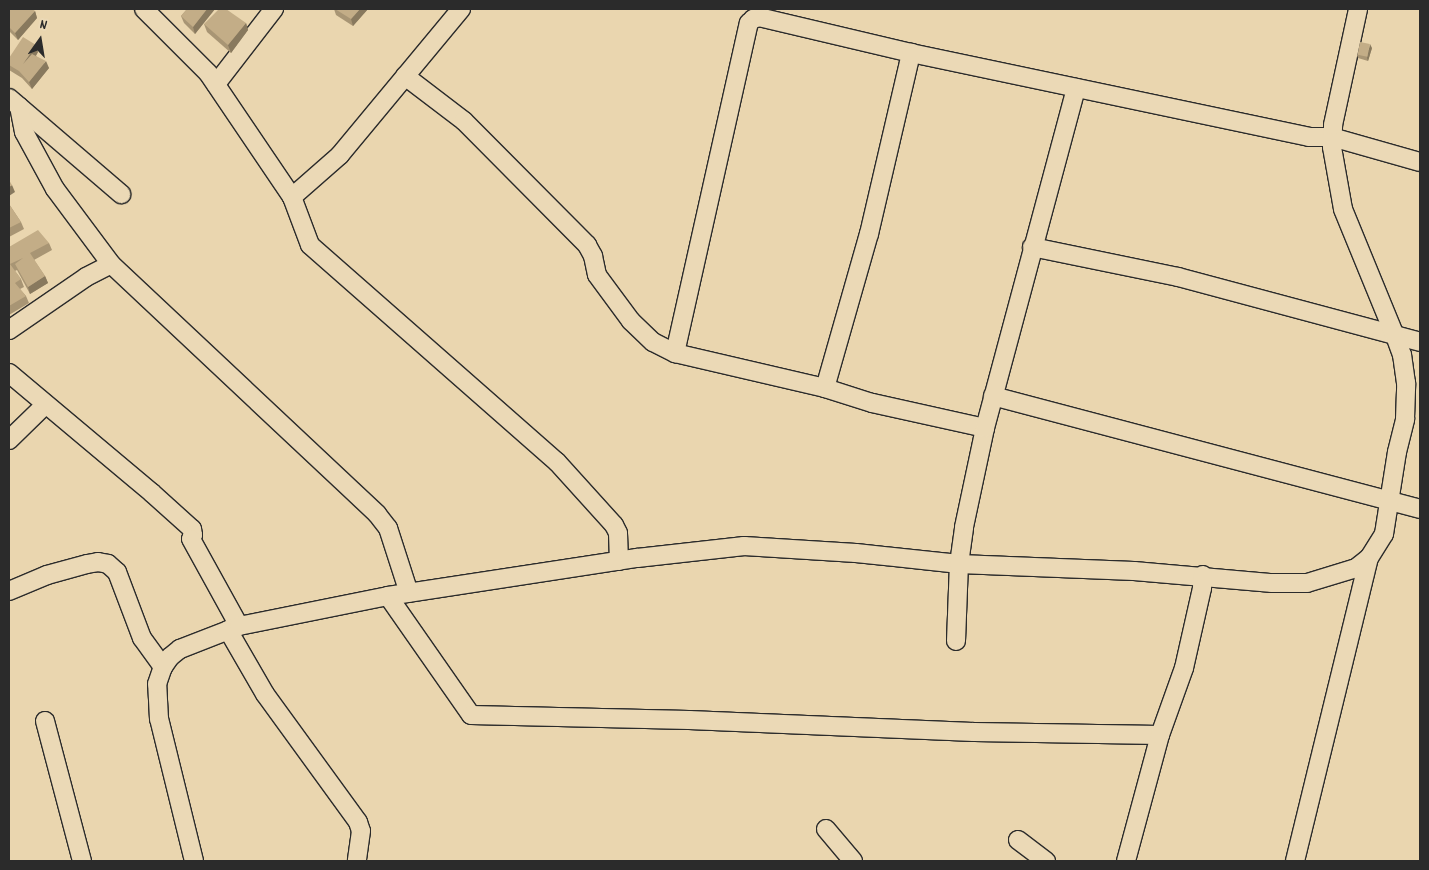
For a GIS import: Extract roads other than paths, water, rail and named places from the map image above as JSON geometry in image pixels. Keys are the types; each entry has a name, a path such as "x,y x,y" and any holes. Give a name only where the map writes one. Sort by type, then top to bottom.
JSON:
{"street":[{"path":"144,9 166,29 216,84 292,197 310,244 557,462 614,524 618,533 619,561"},
{"path":"216,84 274,9"},
{"path":"292,197 340,155 461,9"},
{"path":"1294,861 1369,558 1384,534 1405,419 1406,383 1402,355 1343,209 1332,147 1332,137 1358,9"},
{"path":"675,353 749,23 759,17 911,53 1308,137 1332,137 1420,162"},
{"path":"825,388 869,234 911,53"},
{"path":"405,76 464,121 587,245 593,256 597,275 630,321 653,342 675,353 825,388 872,403 985,428"},
{"path":"956,641 959,564 964,526 985,428 1032,246 1076,88"},
{"path":"14,102 121,194"},
{"path":"14,102 24,132 55,189 110,264 377,514 388,528 409,593"},
{"path":"1032,246 1178,277 1420,342"},
{"path":"9,330 86,277 110,264"},
{"path":"9,373 158,498 192,529 193,535 191,539 265,694 358,822 361,831 360,860"},
{"path":"993,396 1420,509"},
{"path":"9,440 45,405"},
{"path":"194,861 159,719 157,684 163,667 180,648 233,628 388,596 619,561 744,546 856,553 959,564 1203,575 1272,583 1307,583 1342,574 1356,568 1369,558"},
{"path":"9,591 47,575 87,564 98,562 108,564 117,572 142,638 163,667"},
{"path":"1126,861 1160,735 1184,668 1202,588 1203,575"},
{"path":"388,596 471,715 689,720 974,732 1160,735"},
{"path":"45,722 82,861"},
{"path":"826,829 854,861"},
{"path":"1018,840 1046,861"}]}
